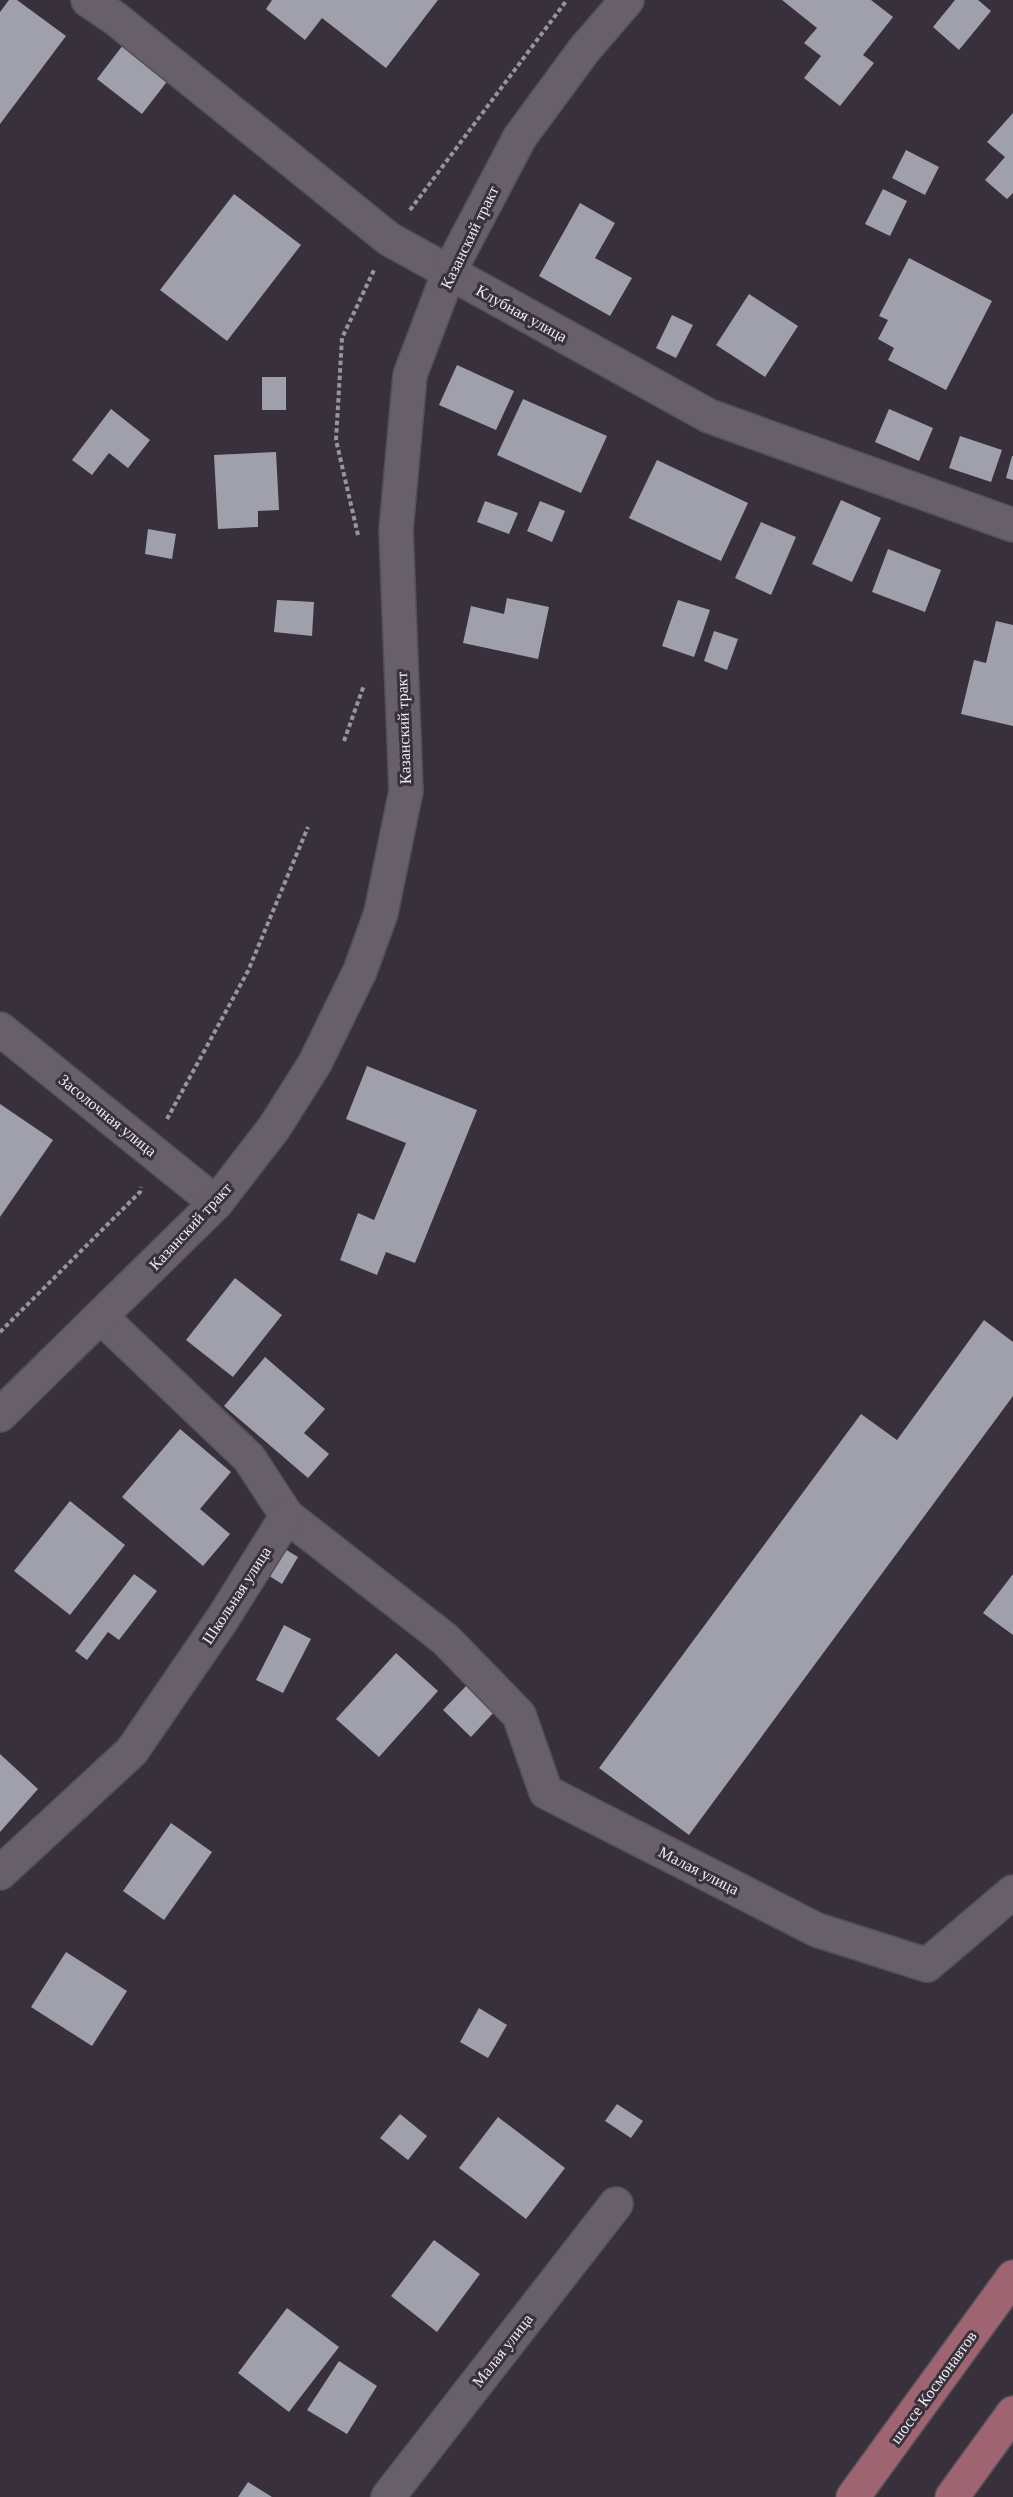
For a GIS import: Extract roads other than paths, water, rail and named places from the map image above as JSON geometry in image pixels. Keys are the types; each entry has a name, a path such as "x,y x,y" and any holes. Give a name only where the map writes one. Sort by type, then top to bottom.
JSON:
{"main road":[{"name":"шоссе Космонавтов","path":"853,2497 1013,2277"},
{"path":"951,2497 1013,2413"}],"street":[{"name":"Клубная улица","path":"88,0 116,19 389,239 709,416 1013,525"},
{"name":"Казанский тракт","path":"0,1415 216,1203 274,1128 315,1063 360,971 381,914 406,791 396,530 410,375 449,272 520,136 584,50 627,0"},
{"name":"Засолочная улица","path":"0,1029 216,1203"},
{"path":"101,1317 249,1458 287,1516"},
{"name":"Малая улица","path":"287,1516 445,1639 519,1715 546,1792 816,1930 927,1965 1013,1892"},
{"name":"Школьная улица","path":"0,1873 132,1751 223,1618 287,1516"},
{"name":"Малая улица","path":"388,2497 616,2204"}]}
